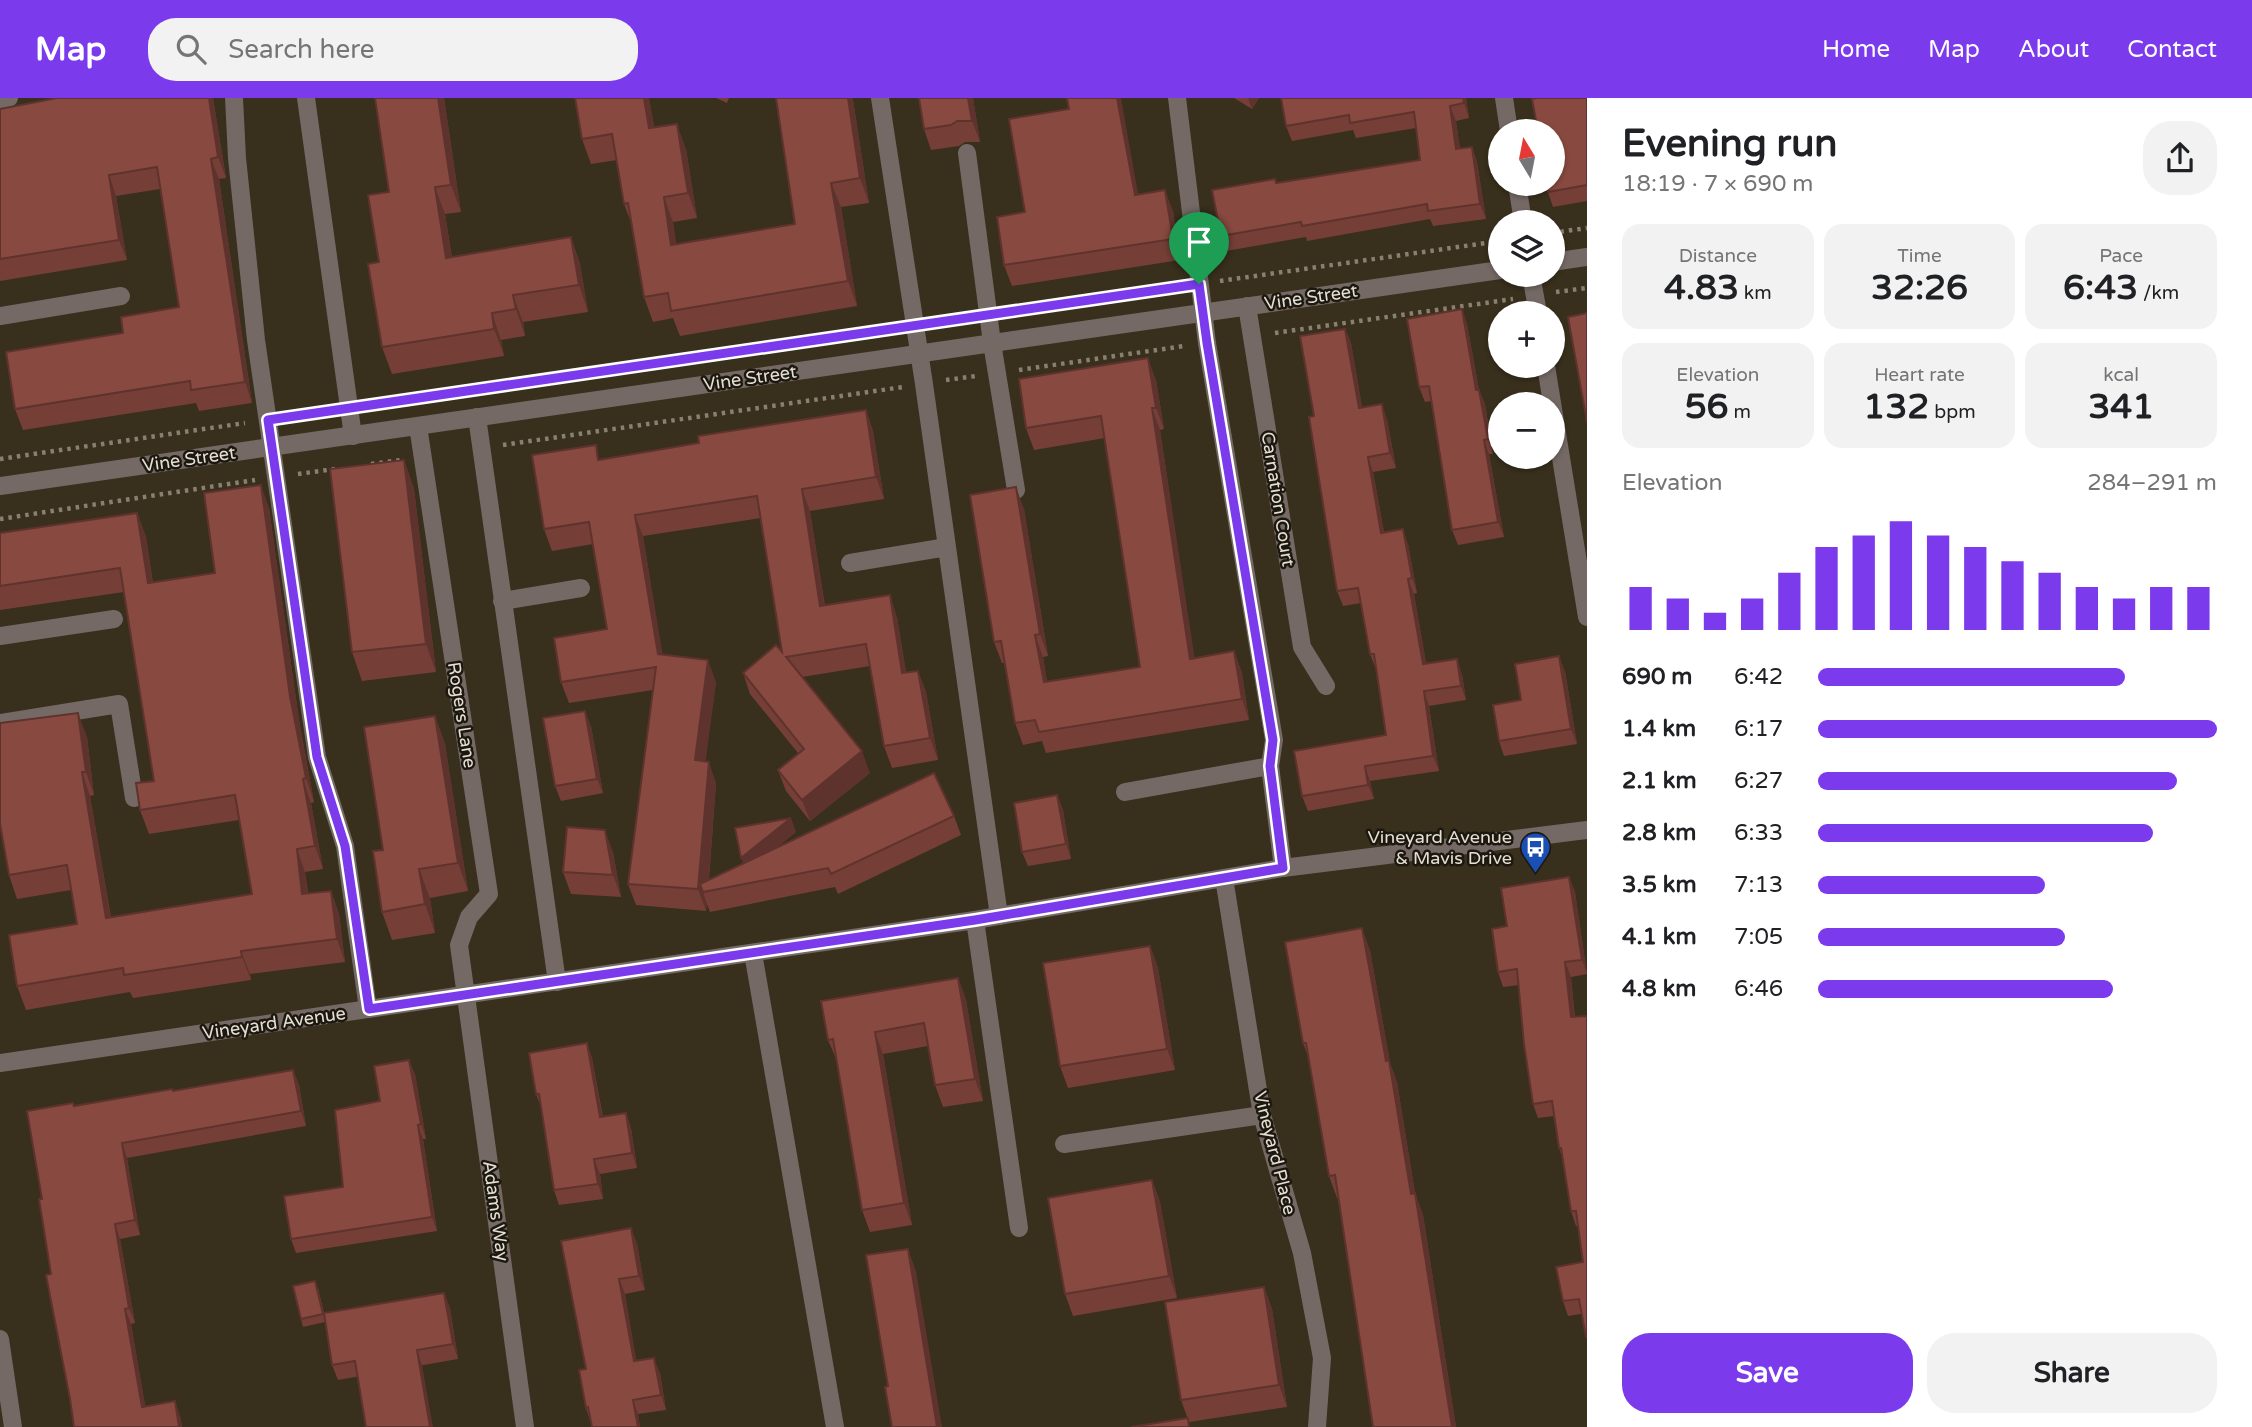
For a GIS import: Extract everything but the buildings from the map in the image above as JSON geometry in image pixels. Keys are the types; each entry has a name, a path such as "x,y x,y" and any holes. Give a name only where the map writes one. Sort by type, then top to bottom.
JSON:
{"street":[{"path":"0,100 9,98"},
{"path":"234,98 237,158 271,447 317,757 345,846 369,1009"},
{"path":"306,98 353,436"},
{"path":"880,98 916,326 999,916"},
{"path":"1177,98 1202,313 1273,740 1270,766 1283,868"},
{"path":"1504,98 1507,119"},
{"path":"967,153 992,343 1016,490"},
{"path":"1565,260 1587,257"},
{"name":"Vine Street","path":"0,486 1488,272"},
{"path":"0,316 121,296"},
{"name":"Carnation Court","path":"1247,306 1302,647 1326,686"},
{"path":"1548,378 1587,617"},
{"path":"477,417 557,982"},
{"name":"Rogers Lane","path":"418,426 489,894 469,917 459,945 467,995"},
{"path":"850,563 947,547"},
{"path":"502,601 581,588"},
{"path":"0,636 114,619"},
{"path":"0,723 119,704 134,798"},
{"path":"1125,792 1270,766"},
{"name":"Vineyard Avenue","path":"0,1063 975,920 1283,868 1587,830"},
{"name":"Vineyard Place","path":"1224,878 1262,1115 1302,1253 1322,1358 1317,1427"},
{"path":"975,920 1019,1228"},
{"path":"753,953 835,1427"},
{"name":"Adams Way","path":"467,995 525,1427"},
{"path":"1064,1144 1262,1115"},
{"path":"0,1339 13,1427"}],"path":[{"path":"1565,231 1587,228"},
{"path":"0,459 1488,243"},
{"path":"1546,301 1587,288"},
{"path":"1252,337 1488,310"},
{"path":"481,448 1207,343"},
{"path":"370,464 423,457"},
{"path":"0,519 343,468"}],"place":[{"name":"Vineyard Avenue & Mavis Drive","path":"1535,874"}],"route":[{"path":"1199,284 1273,740 1270,766 1283,868 975,920 369,1009 345,846 317,757 268,420 1199,284"}]}
